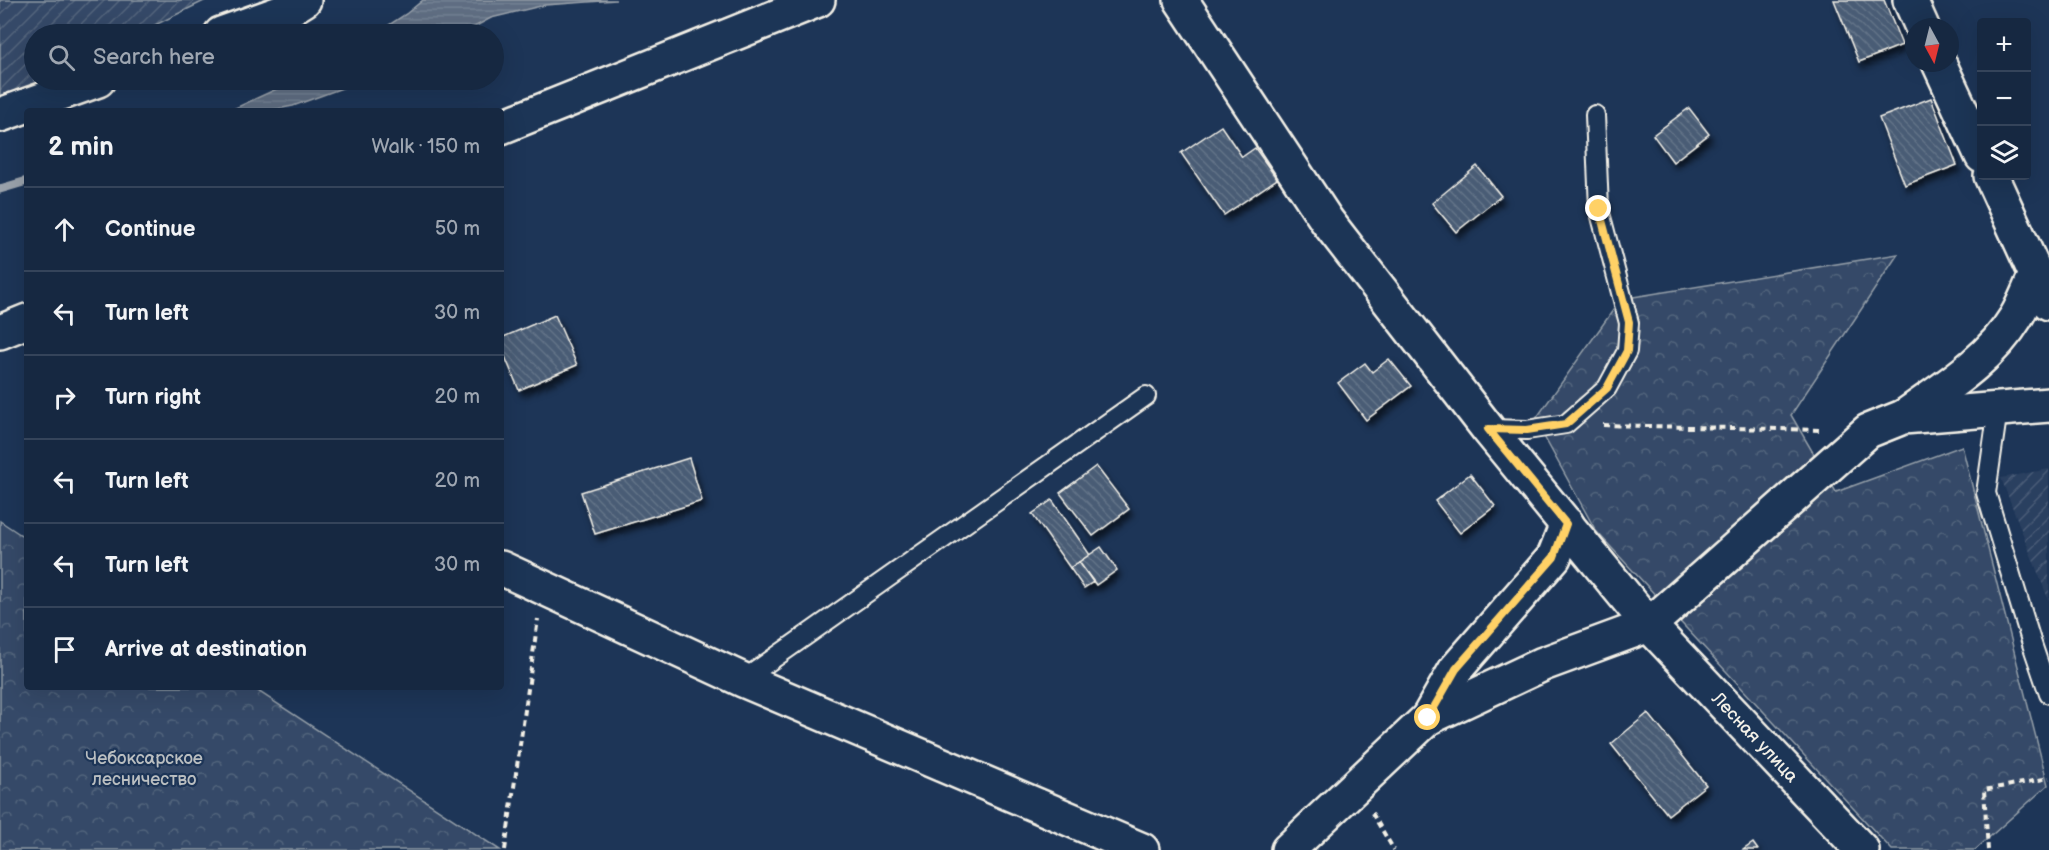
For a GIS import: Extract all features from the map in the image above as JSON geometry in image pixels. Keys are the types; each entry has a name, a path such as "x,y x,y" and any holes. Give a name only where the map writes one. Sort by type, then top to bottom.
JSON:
{"street":[{"path":"249,24 288,10 304,0"},
{"path":"504,126 818,0"},
{"name":"Лесная улица","path":"1182,0 1327,221 1488,429 1649,625 1862,850"},
{"path":"1910,0 1918,18"},
{"path":"1943,72 1977,145"},
{"path":"0,115 70,90"},
{"path":"1428,718 1543,664 1649,625 1868,431 1903,417 1958,378 1994,346 2043,289 1992,180"},
{"path":"0,332 24,322"},
{"path":"1903,417 2049,405"},
{"path":"1288,850 1428,718 1456,669 1554,557 1566,524"},
{"path":"504,569 743,680 1142,850"}],"lane":[{"path":"1488,429 1527,430 1566,424 1607,388 1627,351 1629,322 1599,209 1595,115"},
{"path":"743,680 1146,396"},
{"path":"1998,409 1986,494 2049,694"}],"path":[{"path":"1566,424 1868,431"},
{"path":"505,850 543,588"},
{"path":"1988,850 1984,790 2049,778"},
{"path":"1356,786 1394,850"}],"shaded area":[{"path":"423,0 616,0 545,5 491,18 480,24 390,24"},
{"path":"274,90 337,90 283,108 235,108"},
{"path":"2049,469 2049,601 2001,478"}],"green space":[{"path":"0,0 206,0 157,24 24,24 24,90 26,90 0,99"},
{"path":"1898,254 1791,415 1836,492 1962,446 2048,785 1975,850 1892,850 1596,531 1535,420 1621,299"},
{"name":"Чебоксарское лесничество","path":"0,521 24,537 24,690 257,690 500,850 0,850"}],"building":[{"path":"1834,0 1884,0 1902,45 1859,62"},
{"path":"1931,98 1957,165 1905,185 1879,118"},
{"path":"1689,108 1709,134 1673,162 1653,135"},
{"path":"1221,126 1242,157 1255,148 1277,179 1224,215 1181,153"},
{"path":"1477,166 1501,196 1456,232 1432,203"},
{"path":"555,315 577,365 519,390 504,354 504,337"},
{"path":"1389,359 1411,386 1366,420 1338,383 1365,363 1372,372"},
{"path":"689,458 702,501 595,534 581,492"},
{"path":"1096,466 1129,509 1093,536 1060,493"},
{"path":"1470,474 1495,506 1460,533 1435,501"},
{"path":"1052,500 1090,555 1070,568 1032,514"},
{"path":"1101,547 1117,570 1096,585 1079,562"},
{"path":"1079,562 1093,582 1084,588 1070,568"},
{"path":"1648,713 1706,785 1668,815 1611,744"},
{"path":"1753,843 1758,850 1743,850"}],"waterway":[{"path":"0,189 24,182"}],"route":[{"path":"1428,718 1456,669 1554,557 1566,524 1488,429 1527,430 1566,424 1607,388 1627,351 1629,322 1599,209"}]}
